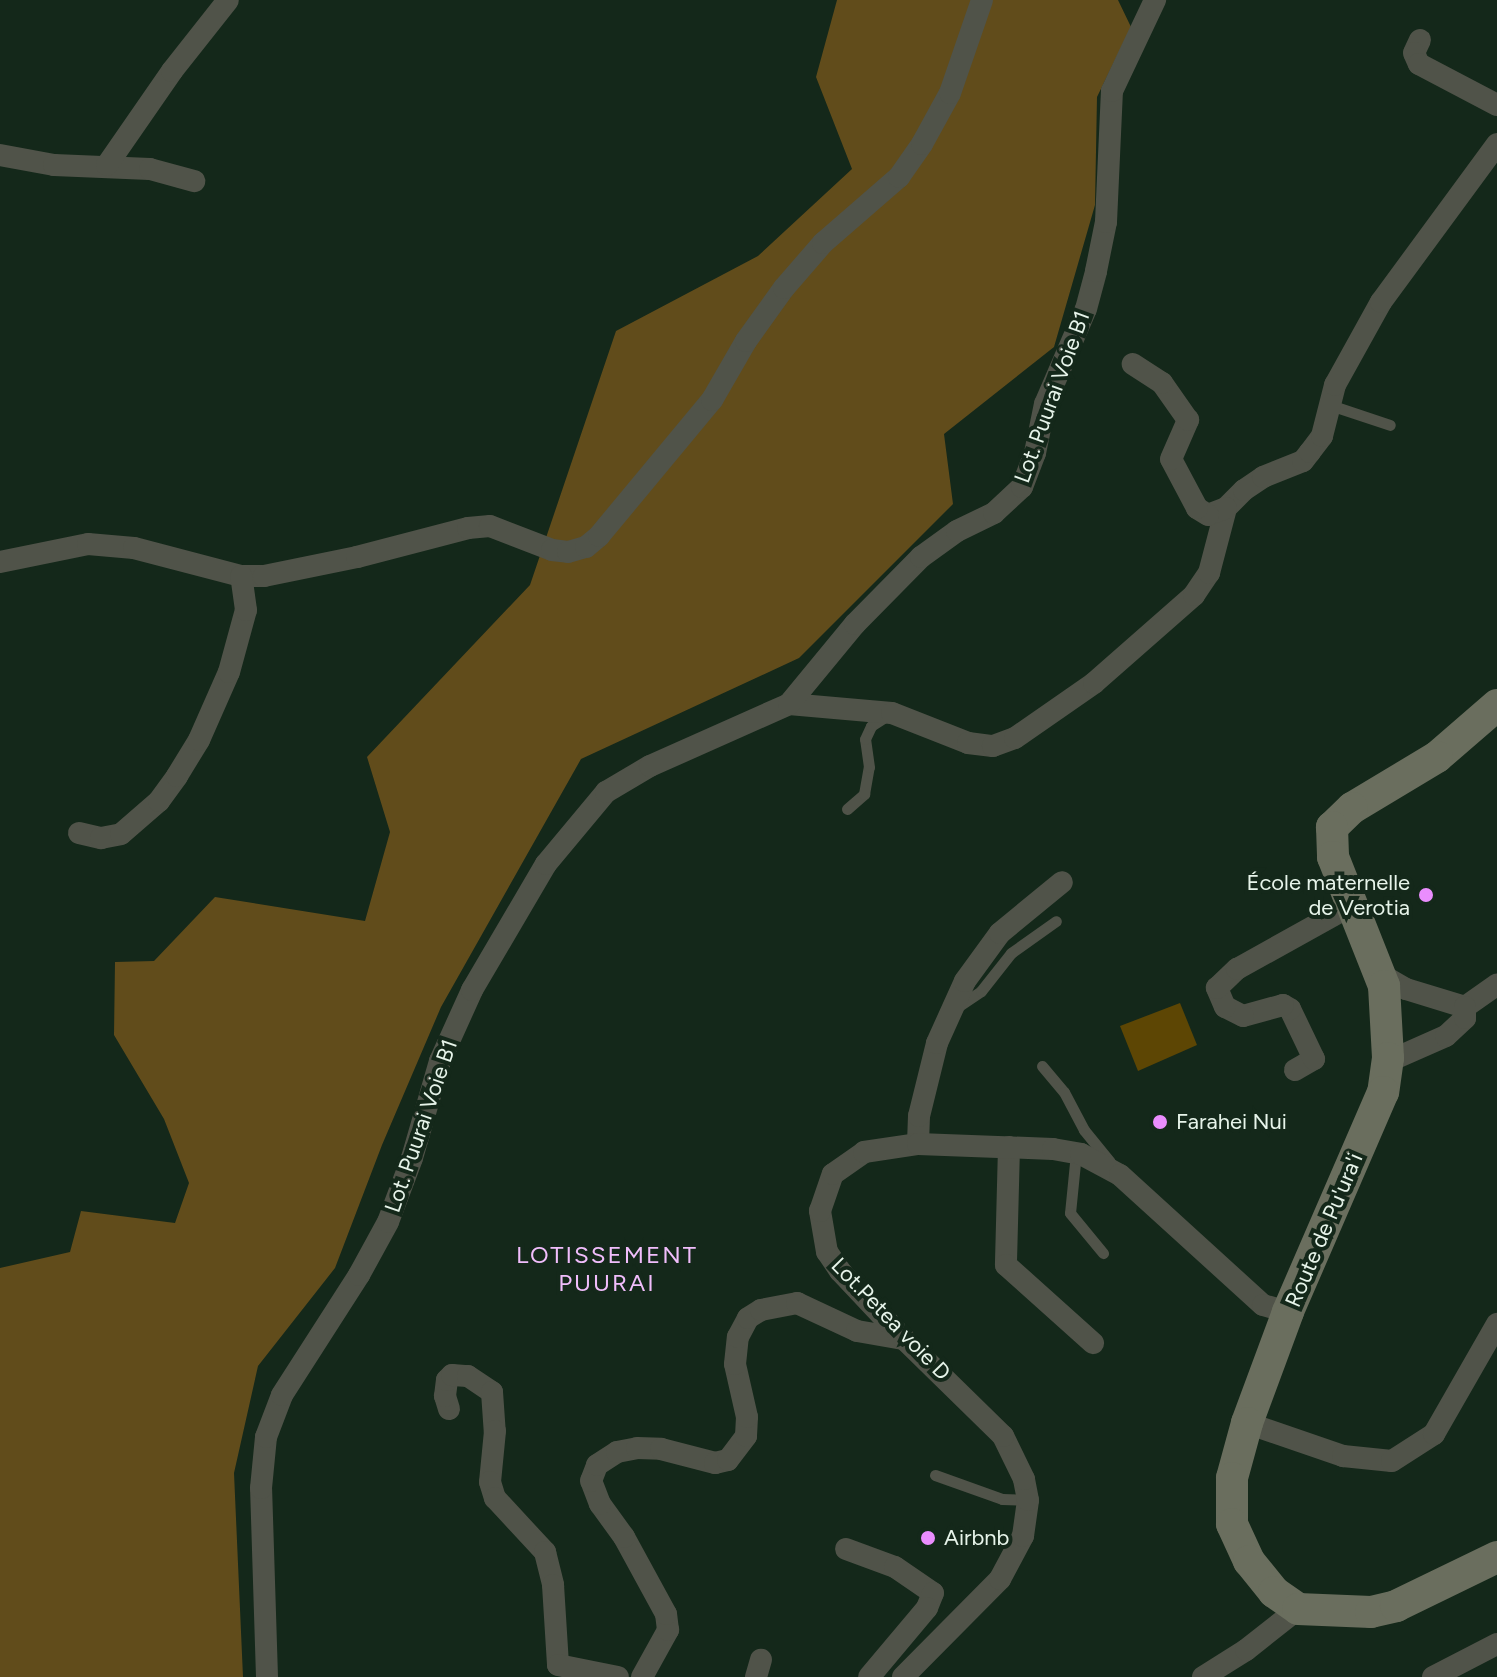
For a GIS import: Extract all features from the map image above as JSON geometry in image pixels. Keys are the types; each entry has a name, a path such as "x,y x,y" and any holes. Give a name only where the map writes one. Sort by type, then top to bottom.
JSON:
{"main road":[{"name":"Route de Pu'ura'i","path":"1298,1609 1274,1592 1249,1561 1232,1524 1232,1478 1247,1423 1288,1312 1383,1092 1390,1037 1380,974 1333,857 1332,827 1352,808 1437,757 1497,705"},
{"path":"1298,1609 1359,1613 1396,1606 1497,1557"}],"street":[{"path":"107,165 172,71 228,0"},
{"path":"0,562 88,544 134,548 241,576 264,576 357,557 468,528 490,526 510,531 552,550 568,552 586,547 599,536 712,400 746,341 784,288 823,243 868,207 907,166 950,93 982,0"},
{"name":"Lot. Puurai Voie B1","path":"267,1677 261,1488 266,1437 282,1395 359,1275 388,1222 412,1158 440,1061 472,990 546,864 606,792 650,766 789,704 855,624 921,557 957,531 994,513 1022,487 1035,453 1045,404 1086,309 1096,271 1106,222 1112,91 1155,0"},
{"path":"1420,40 1414,53 1419,64 1497,105"},
{"path":"1133,364 1162,383 1188,420 1171,459 1197,508 1208,515 1226,508 1263,477 1303,461 1322,436 1347,360 1398,275 1497,144"},
{"path":"0,155 54,165 150,169 194,181"},
{"name":"Lot. Puurai Voie B1","path":"789,704 892,713 968,743 993,746 1015,738 1094,683 1194,595 1209,573 1226,508"},
{"path":"79,833 101,838 121,834 159,801 177,776 214,708 233,658 246,610 241,576"},
{"path":"918,1144 925,1086 965,981 990,945 1062,882"},
{"path":"1295,1070 1314,1059 1290,1009 1283,1005 1243,1016 1225,1007 1217,988 1237,969 1352,905"},
{"path":"1380,974 1406,989 1465,1007"},
{"path":"1465,1007 1497,985"},
{"path":"1387,1062 1446,1036 1465,1018 1465,1007"},
{"name":"Lot.Petea voie D","path":"903,1677 1000,1579 1023,1536 1028,1500 1024,1479 1003,1436 904,1339 840,1271 827,1252 820,1211 833,1174 847,1161 885,1147 918,1144 1076,1153 1104,1164 1120,1175 1263,1305 1288,1312"},
{"path":"1009,1147 1006,1265 1093,1343"},
{"path":"642,1677 668,1630 666,1614 624,1537 600,1504 591,1481 597,1465 617,1452 637,1448 661,1449 715,1463 728,1460 746,1436 747,1417 735,1364 738,1337 748,1318 761,1310 797,1303 857,1331 904,1339"},
{"path":"1247,1423 1343,1456 1392,1461 1434,1434 1497,1324"},
{"path":"449,1409 445,1396 447,1380 452,1375 468,1376 492,1392 495,1431 490,1482 495,1498 545,1552 553,1585 558,1665 618,1677"},
{"path":"846,1549 895,1567 933,1593 927,1608 869,1677"},
{"path":"1203,1677 1246,1650 1298,1609"},
{"path":"1433,1677 1497,1644"}],"lane":[{"path":"1330,405 1390,425"},
{"path":"847,809 864,794 869,767 865,739 871,726 892,713"},
{"path":"952,1009 970,1002 1011,953 1056,921"},
{"path":"1042,1066 1064,1092 1084,1130 1120,1175"},
{"path":"1076,1153 1070,1213 1103,1253"},
{"path":"935,1475 1002,1499 1028,1500"}],"shaded area":[{"path":"837,0 1118,0 1131,27 1097,97 1095,205 1054,347 944,434 953,504 799,658 581,759 441,1007 382,1145 335,1268 258,1366 234,1473 243,1677 0,1677 0,1268 70,1252 81,1211 175,1223 189,1183 164,1119 114,1035 115,962 154,961 215,897 365,921 390,832 367,757 530,585 616,331 758,256 852,169 816,77"},
{"path":"1180,1003 1197,1045 1138,1071 1120,1026"}],"place":[{"name":"École maternelle de Verotia","path":"1426,895"},
{"name":"Farahei Nui","path":"1160,1122"},
{"name":"Airbnb","path":"928,1538"}],"district":[{"name":"LOTISSEMENT PUURAI","path":"607,1269"}]}
